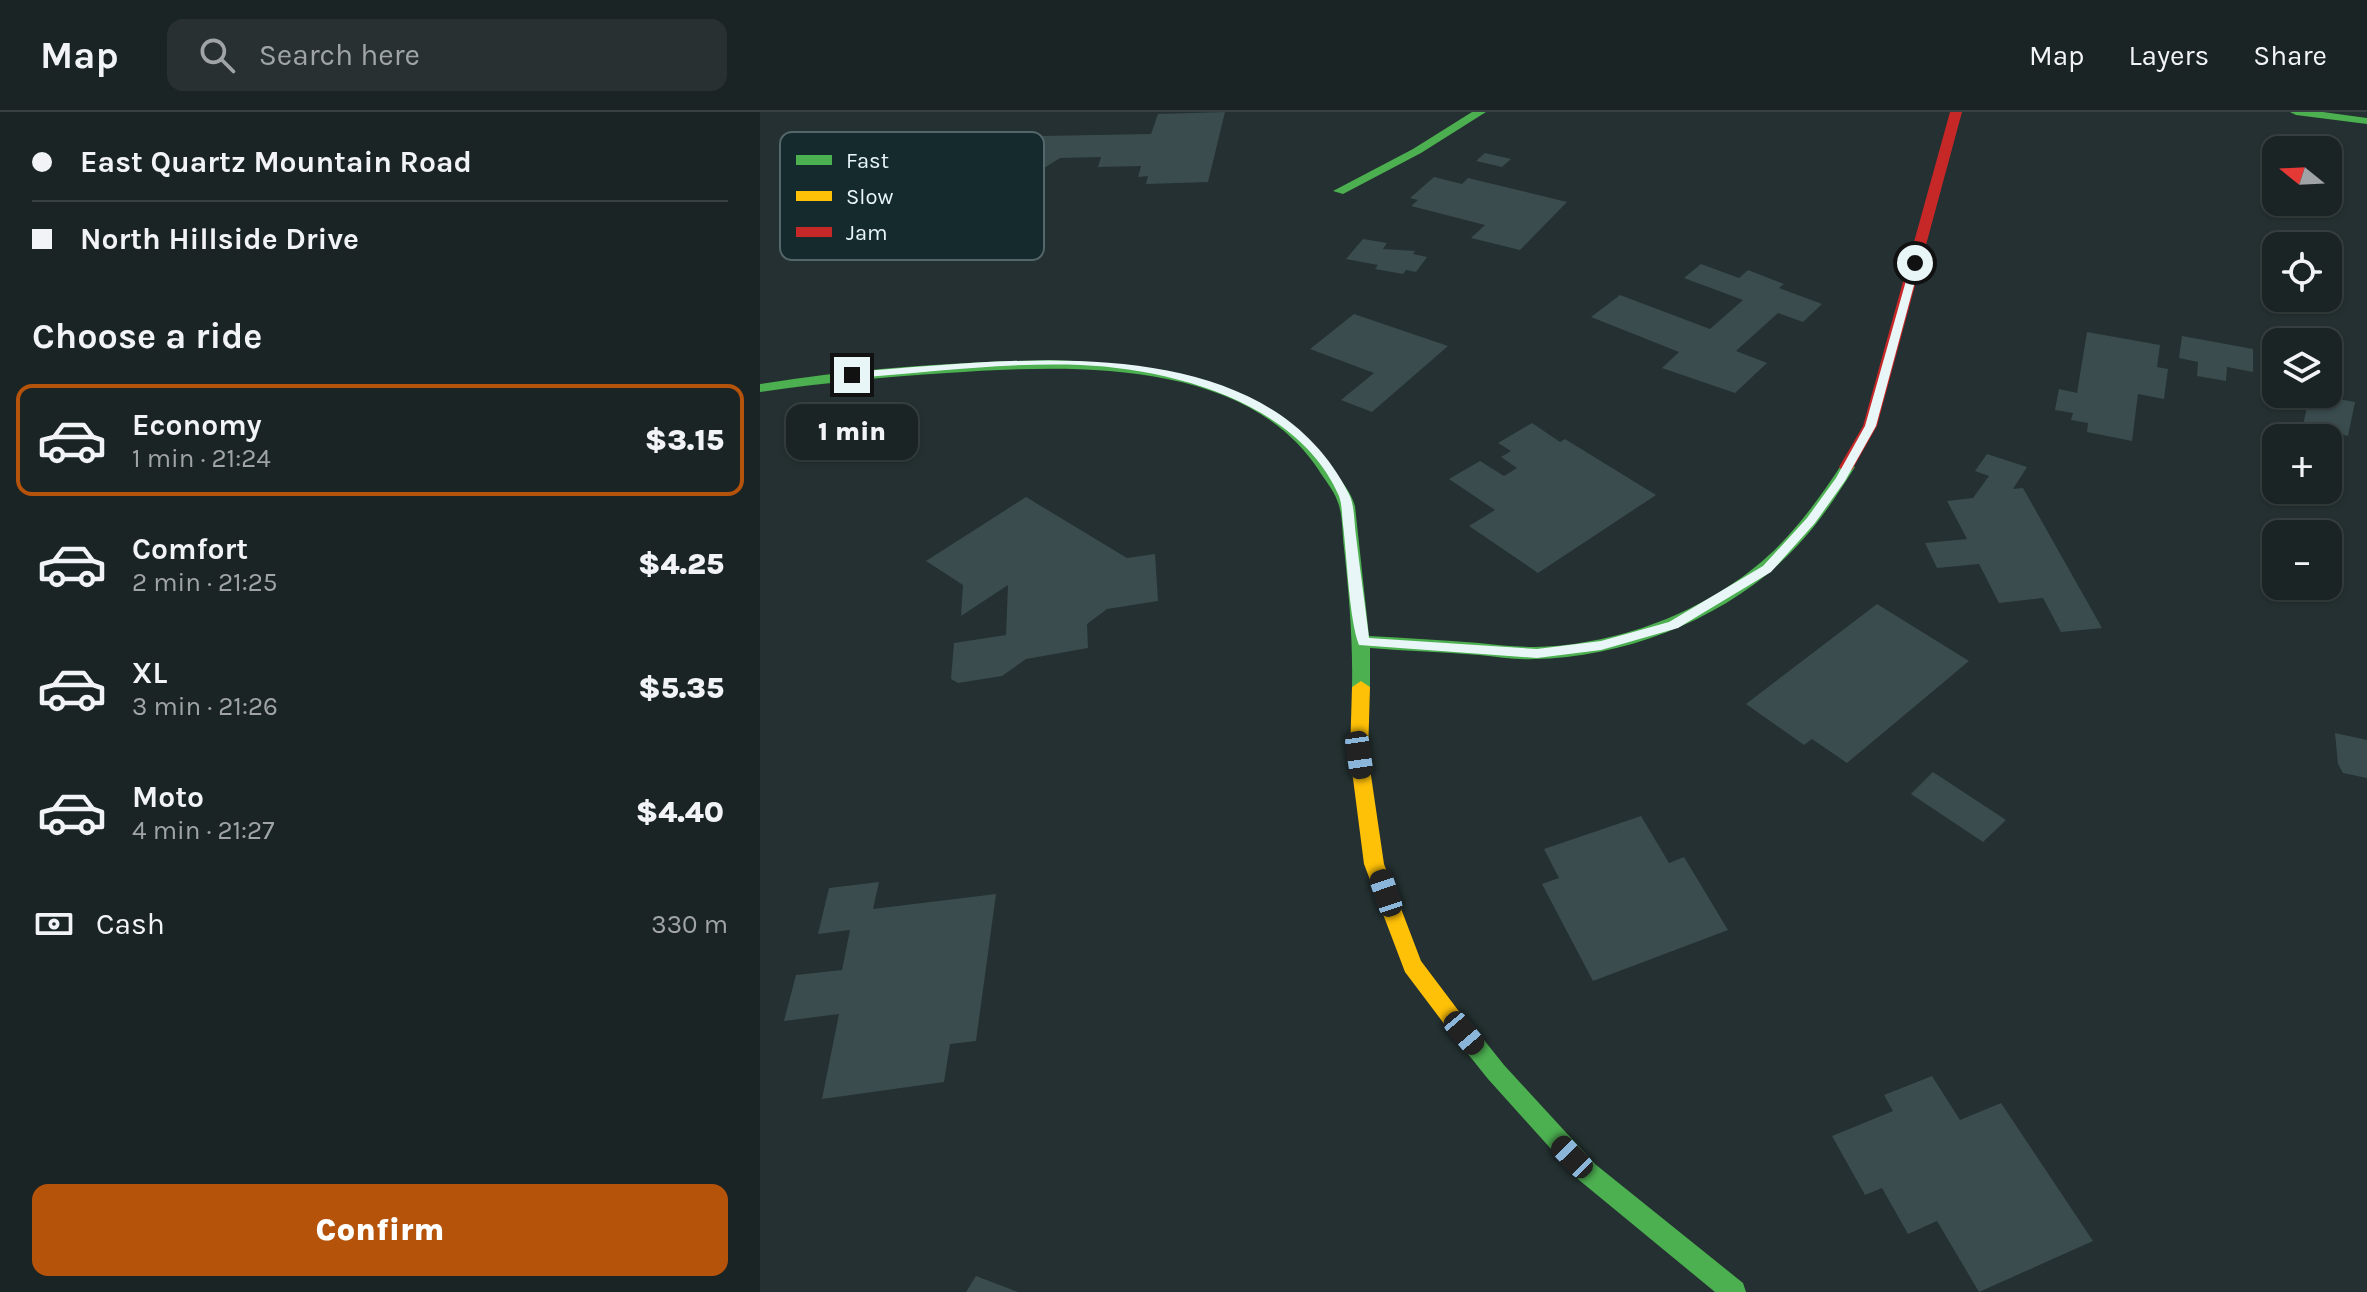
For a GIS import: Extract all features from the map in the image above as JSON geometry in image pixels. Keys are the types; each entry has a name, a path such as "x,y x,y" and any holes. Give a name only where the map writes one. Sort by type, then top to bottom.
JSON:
{"street":[{"path":"1339,191 1417,151 1480,112"},
{"path":"1363,642 1537,653 1601,645 1673,625 1767,569 1811,521 1841,479 1870,426 1956,112"},
{"path":"2296,112 2367,121"},
{"path":"760,388 826,377 1023,363 1083,362 1162,373 1224,391 1277,416 1313,446 1345,497 1363,642 1359,755 1374,864 1412,966 1496,1072 1587,1172 1734,1292"}],"building":[{"path":"1225,112 1208,182 1146,184 1148,176 1138,177 1141,166 1098,167 1101,157 1060,158 1044,168 1044,136 1151,134 1158,114"},
{"path":"1485,153 1511,159 1502,167 1476,161"},
{"path":"1434,177 1462,184 1468,178 1567,202 1520,250 1471,238 1485,225 1411,206 1418,200 1410,198"},
{"path":"1363,239 1387,243 1383,249 1415,251 1413,254 1427,257 1416,272 1406,270 1403,274 1346,259"},
{"path":"1701,264 1739,278 1748,270 1784,284 1779,288 1822,304 1803,322 1778,313 1736,351 1767,363 1735,393 1662,368 1679,352 1591,317 1620,295 1710,329 1743,300 1684,278"},
{"path":"1354,314 1448,346 1372,412 1341,400 1374,373 1310,349"},
{"path":"2087,332 2160,345 2157,367 2168,369 2164,399 2138,394 2132,441 2087,432 2088,423 2071,420 2073,413 2055,410 2059,389 2077,393"},
{"path":"2182,336 2253,349 2253,372 2227,367 2226,381 2197,376 2198,362 2179,358"},
{"path":"2342,400 2355,402 2348,436 2342,435 2342,424 2303,424 2307,408 2342,408"},
{"path":"1532,423 1560,442 1565,439 1656,495 1538,573 1469,526 1495,510 1449,479 1480,461 1504,476 1517,468 1501,457 1511,451 1498,443"},
{"path":"1987,454 2027,467 2013,489 2023,488 2102,628 2061,632 2043,598 1999,603 1979,564 1937,568 1925,543 1967,539 1947,501 1973,498 1989,476 1975,471"},
{"path":"1026,497 1127,558 1155,554 1158,601 1107,609 1087,624 1088,648 1026,659 1002,676 958,683 951,679 954,643 1006,635 1008,585 961,616 963,585 926,561"},
{"path":"1877,604 1969,661 1847,763 1812,739 1804,745 1746,704"},
{"path":"2335,733 2367,740 2367,778 2343,773 2338,764"},
{"path":"1933,772 2006,820 1983,842 1911,794"},
{"path":"1641,816 1669,863 1684,857 1728,930 1593,981 1542,884 1559,878 1544,849"},
{"path":"879,882 873,909 996,894 976,1041 950,1044 944,1082 822,1099 839,1014 784,1021 796,975 842,970 850,930 818,934 829,888"},
{"path":"1932,1076 1960,1120 2001,1103 2093,1241 1979,1292 1937,1221 1908,1234 1882,1188 1865,1195 1832,1136 1893,1111 1884,1095"},
{"path":"976,1276 1018,1292 966,1292"}],"traffic: fast":[{"path":"1339,191 1417,151 1480,112"},
{"path":"2296,112 2367,121"},
{"path":"760,388 850,376 1051,364 1166,374 1221,389 1270,413 1311,448 1345,500 1359,614 1361,687"},
{"path":"1363,642 1539,653 1632,637 1676,621 1718,600 1756,574 1791,543 1821,508 1847,467"},
{"path":"1456,1022 1496,1072 1587,1172 1734,1292"}],"traffic: slow":[{"path":"1361,687 1359,755 1374,864 1412,966 1456,1022"}],"traffic: jam":[{"path":"1847,467 1870,426 1956,112"}],"route":[{"path":"852,375 1083,362 1162,373 1224,391 1277,416 1313,446 1345,497 1363,642 1537,653 1601,645 1673,625 1767,569 1811,521 1841,479 1870,426 1915,263"}]}
